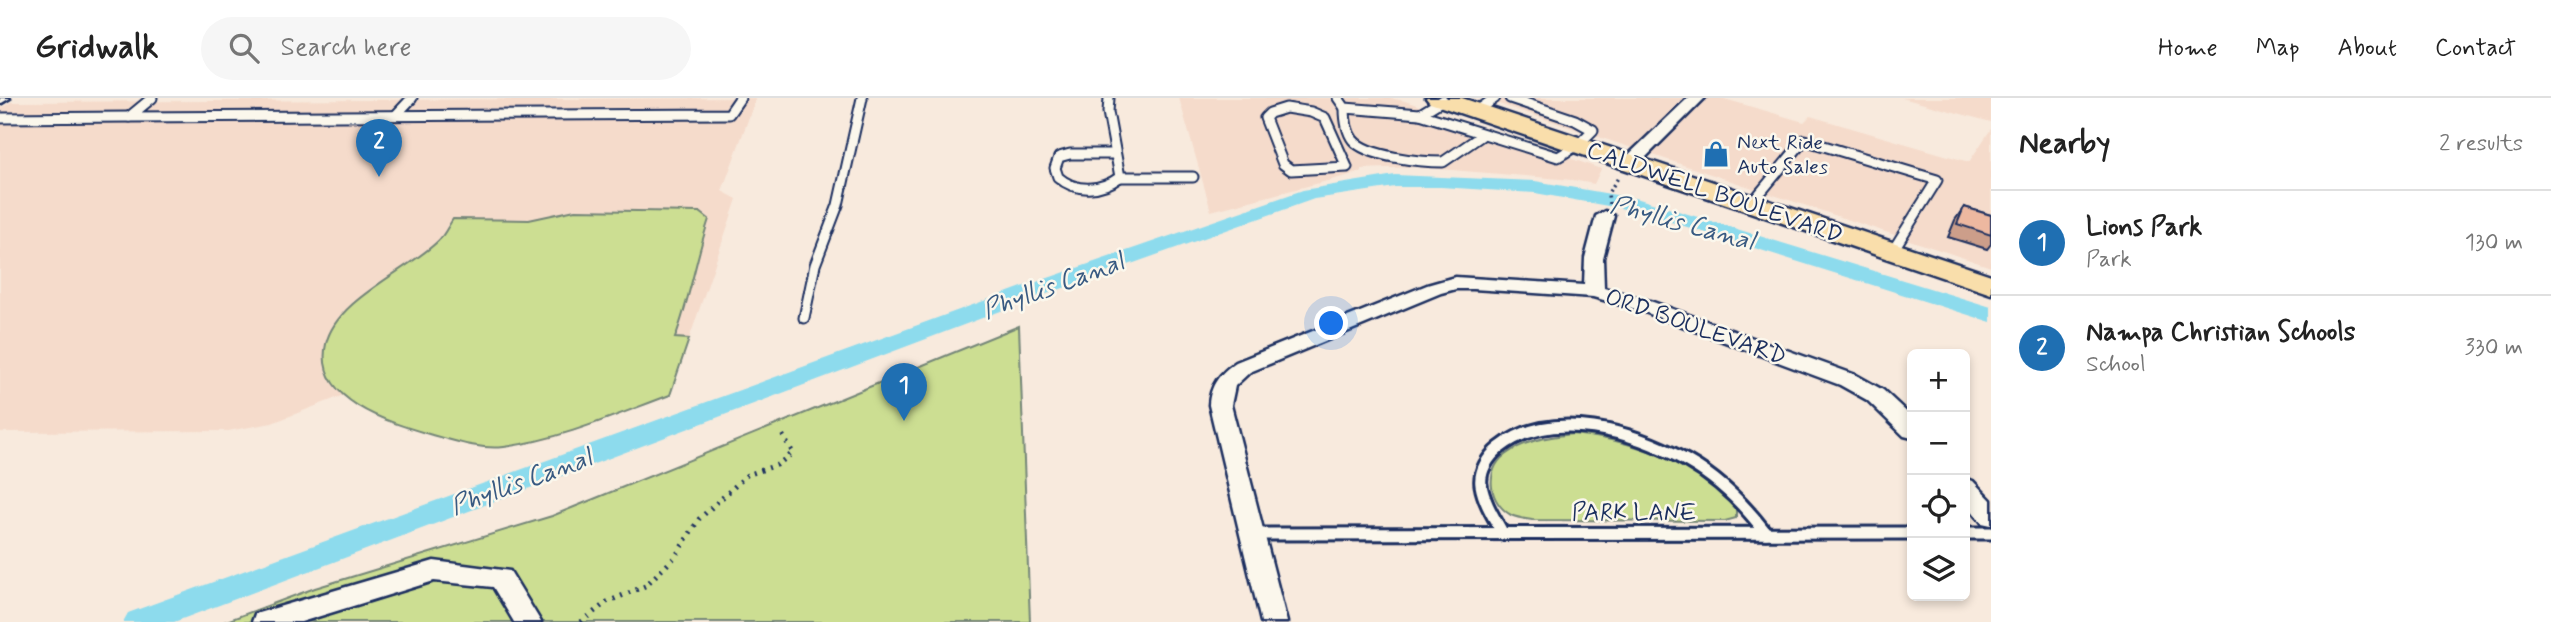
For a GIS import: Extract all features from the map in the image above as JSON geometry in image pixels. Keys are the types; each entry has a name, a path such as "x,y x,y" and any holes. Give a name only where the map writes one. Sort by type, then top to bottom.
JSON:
{"main road":[{"name":"CALDWELL BOULEVARD","path":"1434,104 1484,115 1578,145 1625,168 1751,204 1991,285"}],"street":[{"path":"1625,168 1697,98"},
{"path":"1594,291 1594,258 1605,216"},
{"name":"ORD BOULEVARD","path":"1275,622 1220,405 1220,391 1228,377 1243,367 1434,289 1455,283 1594,291 1646,306 1822,369 1875,396 1907,425"},
{"path":"1970,493 1991,516"},
{"path":"265,622 434,571 501,578 528,622"}],"lane":[{"path":"129,117 152,98"},
{"path":"396,115 412,98"},
{"path":"0,118 729,114 740,98"},
{"path":"804,318 815,265 838,205 862,98"},
{"path":"1109,98 1108,113 1120,177"},
{"path":"1280,98 1286,108 1311,112 1325,118 1347,167 1291,170 1283,164 1265,118 1270,113 1286,108"},
{"path":"1338,98 1345,108 1347,128 1353,141 1374,151 1443,162 1484,115"},
{"path":"1510,98 1575,120 1593,130 1578,145"},
{"path":"1345,108 1434,104"},
{"path":"1751,204 1804,140 1937,180 1892,252"},
{"path":"1115,154 1070,154 1059,157 1056,162 1057,176 1065,184 1076,188 1113,185 1120,177 1193,177"},
{"name":"PARK LANE","path":"1503,534 1481,480 1486,461 1498,449 1517,437 1541,428 1569,427 1622,434 1675,454 1732,491 1766,533"},
{"name":"PARK LANE","path":"1252,534 1907,533"},
{"path":"1970,533 1991,533"}],"path":[{"path":"1608,193 1625,168"},
{"path":"581,622 607,602 645,586 675,558 699,519 747,475 777,465 793,453 782,434"}],"shaded area":[{"path":"756,98 722,191 737,199 670,395 550,439 500,448 458,442 411,428 370,413 344,395 272,423 228,431 0,432 0,109 11,102"},
{"path":"1179,98 1389,98 1405,101 1601,169 1594,184 1415,167 1361,169 1362,172 1211,211"},
{"path":"1481,98 1721,98 1804,122 1810,116 1969,162 1991,129 1991,267"},
{"path":"1902,98 1991,98 1991,122"}],"green space":[{"path":"575,210 700,212 709,219 675,338 689,339 670,395 589,426 547,438 504,447 486,447 432,435 377,416 343,395 331,381 325,364 326,344 332,328 358,300 440,239 453,219 529,220"},
{"path":"1019,326 1030,622 224,622 315,588 552,516"},
{"path":"1572,434 1618,441 1681,466 1700,477 1736,508 1736,518 1725,521 1532,520 1513,516 1504,510 1494,495 1492,486 1494,469 1498,462 1505,455 1528,443"}],"building":[{"path":"1964,207 1991,215 1991,235 1957,224"}],"waterway":[{"name":"Phyllis Canal","path":"139,622 1030,292 1310,194 1395,181 1441,181 1535,187 1639,205 1991,315"}],"place":[{"name":"Next Ride Auto Sales","path":"1716,154"},
{"name":"Nampa Christian Schools","path":"379,177"},
{"name":"Lions Park","path":"904,421"}]}
